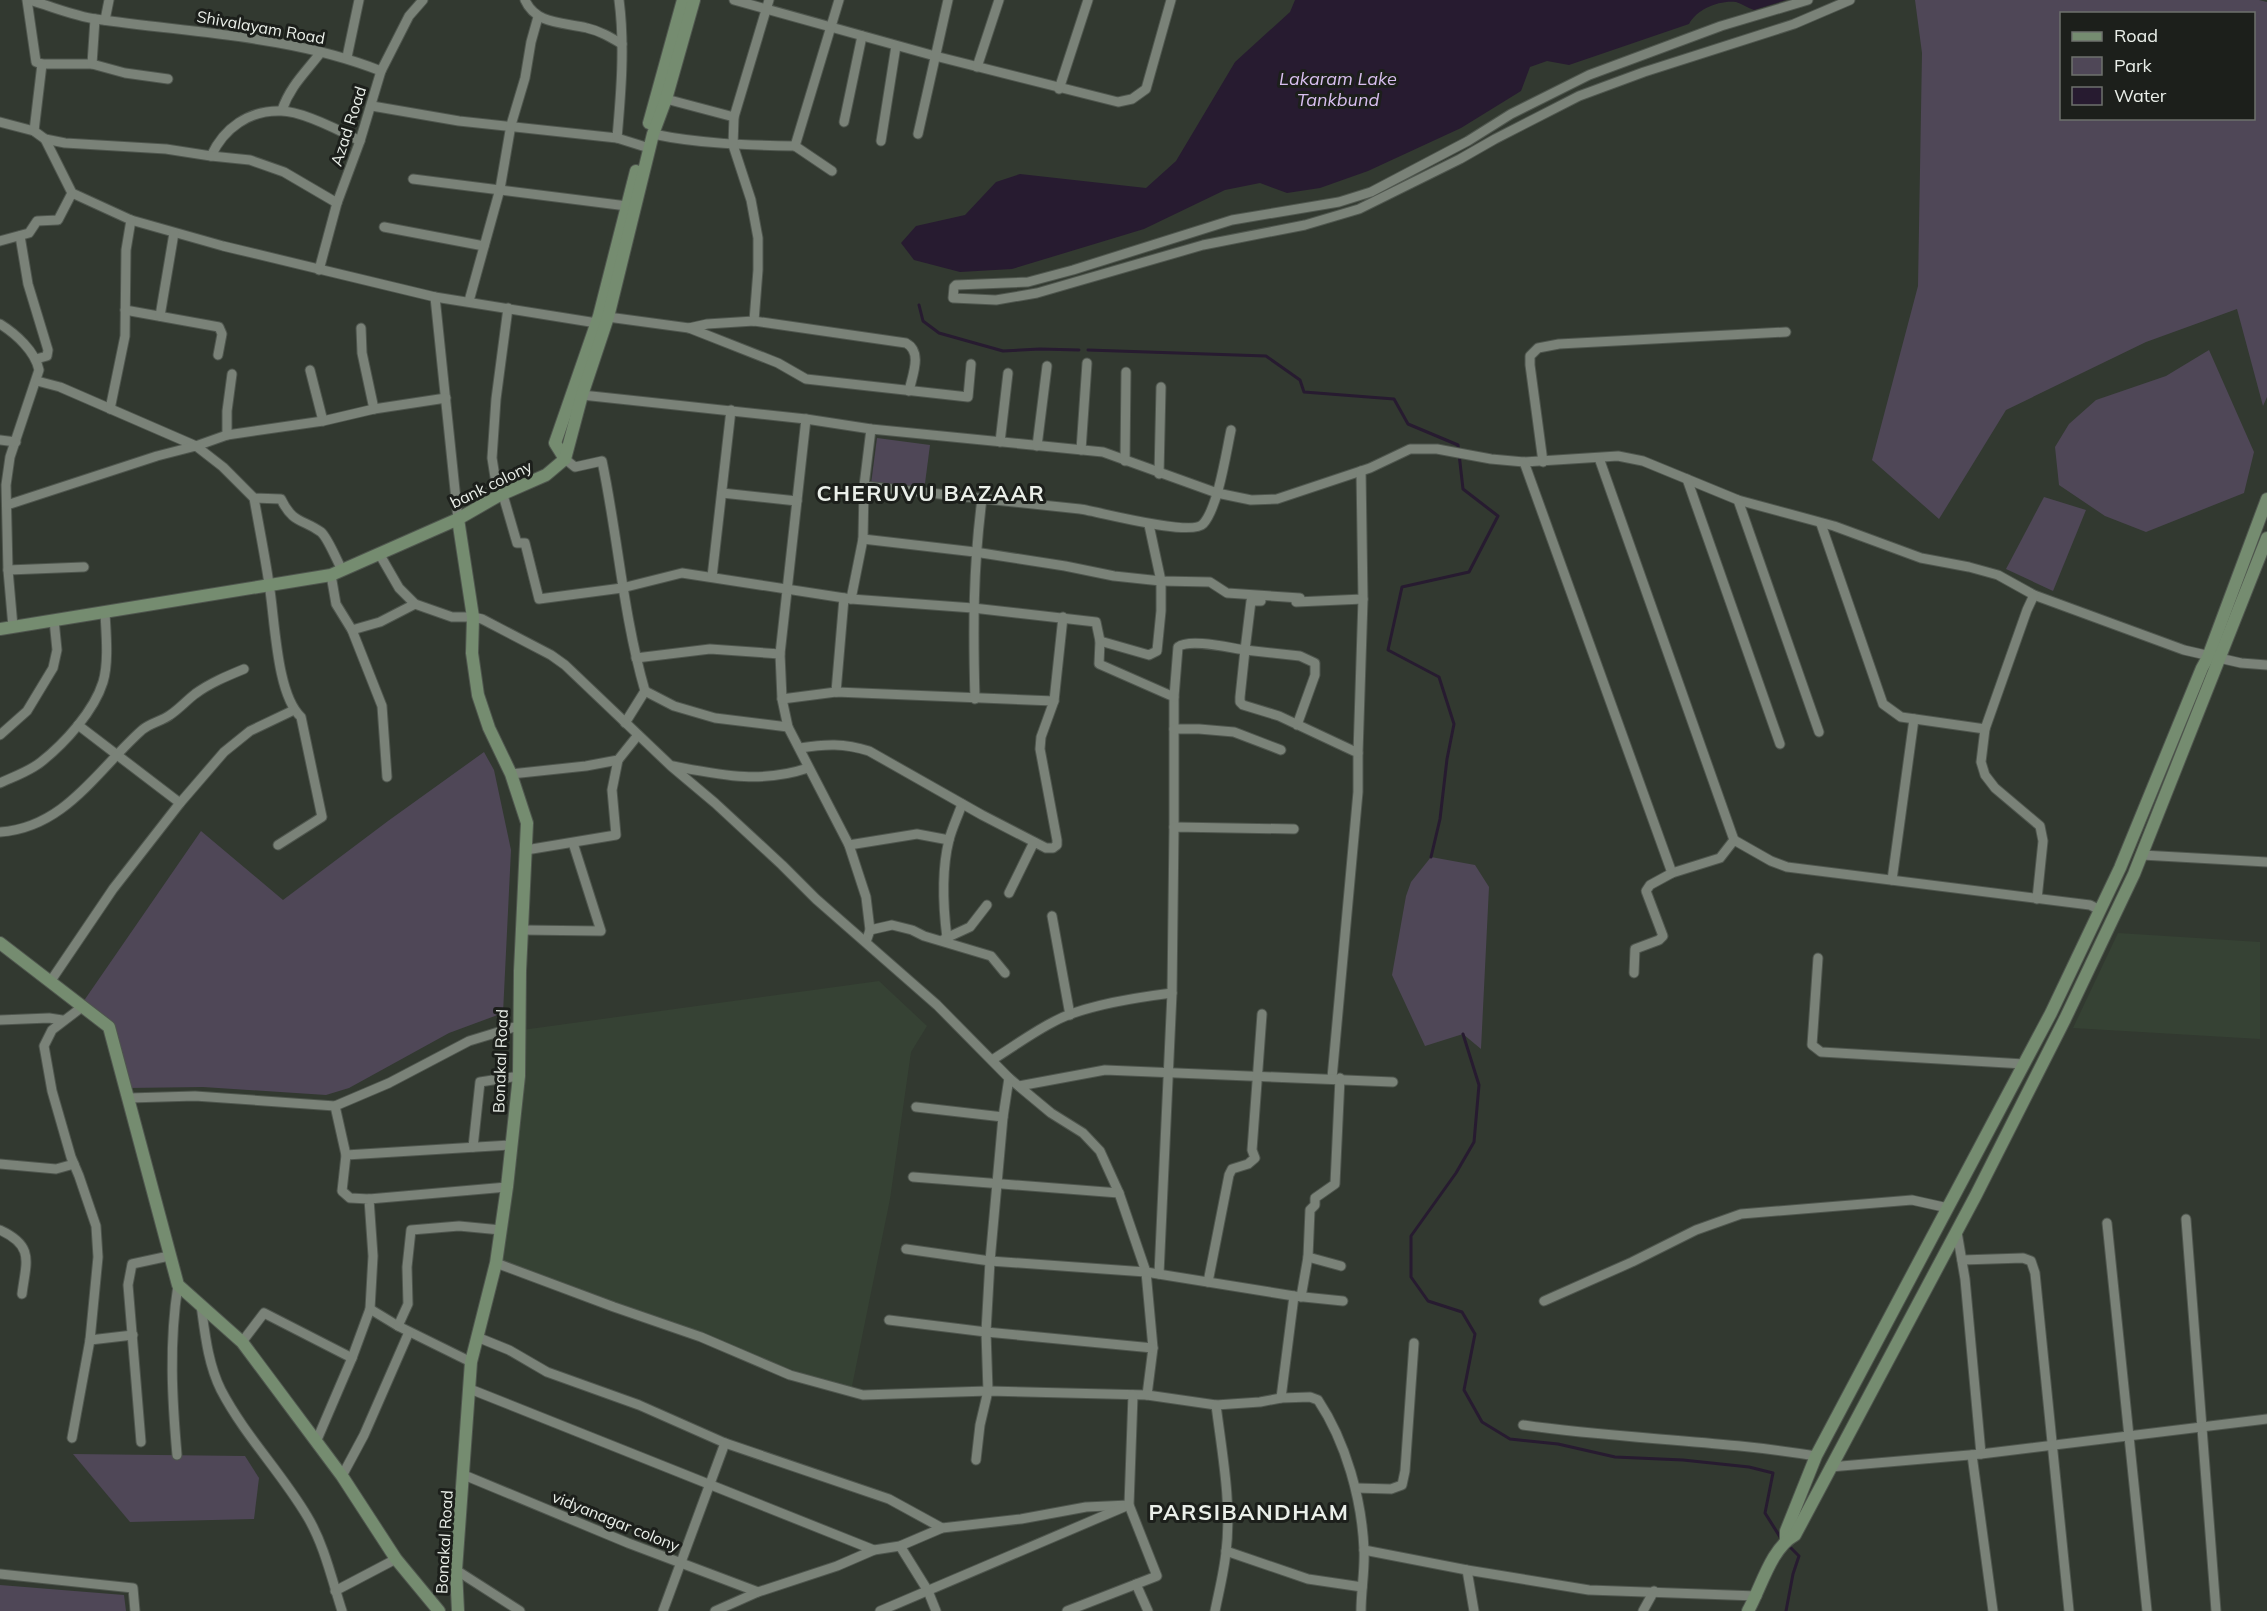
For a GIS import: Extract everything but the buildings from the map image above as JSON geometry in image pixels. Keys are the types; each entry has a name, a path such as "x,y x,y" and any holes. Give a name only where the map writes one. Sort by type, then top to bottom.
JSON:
{"street":[{"name":"Shivalayam Road","path":"28,0 100,19 249,38 347,57 381,70"},
{"path":"28,0 36,62 92,64 125,73 168,79"},
{"path":"92,64 100,19 109,0"},
{"path":"347,57 359,0"},
{"name":"Azad Road","path":"319,270 337,202 372,106 381,70 409,16 423,0"},
{"path":"525,0 538,17 600,32 621,44"},
{"path":"617,138 621,94 619,0"},
{"path":"565,459 604,321 683,0"},
{"path":"626,723 645,691 622,588 612,509 602,460 575,466 565,459 555,443 604,321 627,206 646,147 666,99 694,0"},
{"path":"734,0 768,5 830,27 935,57 1118,102 1132,99 1146,89 1171,0"},
{"path":"795,146 839,0"},
{"path":"918,134 948,0"},
{"path":"978,67 999,0"},
{"path":"1059,89 1088,0"},
{"path":"1808,0 1721,26 1589,75 1511,114 1468,141 1371,192 1339,202 1232,220 1028,282 956,285 953,298 996,300 1037,293 1203,245 1305,225 1359,209 1580,96 1644,72 1794,24 1850,0"},
{"path":"753,321 758,270 758,238 751,200 733,145 734,117 768,5"},
{"path":"469,301 500,189 511,125 525,78 538,17"},
{"path":"844,122 862,36"},
{"path":"881,141 896,46"},
{"path":"282,110 287,95 296,80 321,52"},
{"path":"34,131 42,64"},
{"path":"666,99 734,117"},
{"path":"372,106 459,121 617,138 646,147"},
{"path":"211,156 219,140 243,118 282,110 320,123 360,141"},
{"path":"0,122 34,131 45,139 65,143 166,149 250,160 275,169 337,202"},
{"path":"653,134 733,145 795,146 832,171"},
{"path":"45,139 72,193 131,220 319,270 435,297 604,321 690,328 778,363 806,379 968,397 971,364"},
{"path":"413,179 627,206"},
{"path":"0,241 29,233 38,220 58,220 72,193"},
{"path":"110,409 125,336 126,250 131,220"},
{"path":"384,226 484,246"},
{"path":"160,316 174,233"},
{"path":"20,236 28,284 48,350 47,356 36,359"},
{"path":"435,297 458,519"},
{"path":"508,308 496,399 492,458 500,495 517,543 525,543 539,599 622,588 682,573 848,598 1064,617 1096,622 1100,641 1099,664 1174,697"},
{"path":"125,310 219,327 222,334 218,355"},
{"path":"690,328 707,324 753,321 906,343 912,346 916,355 909,391"},
{"path":"0,324 11,331 36,359 39,370 10,457 6,485 6,628"},
{"path":"361,328 362,353 374,409"},
{"path":"1543,462 1530,365 1530,356 1538,348 1559,344 1786,332"},
{"path":"1081,450 1087,363"},
{"path":"1037,446 1047,366"},
{"path":"310,370 323,421"},
{"path":"1125,461 1126,372"},
{"path":"1000,442 1008,373"},
{"path":"227,435 227,411 232,374"},
{"path":"37,381 60,387 196,446 223,467 254,498 270,586 280,667 294,710 301,717 322,817 278,845"},
{"path":"1159,474 1161,387"},
{"path":"582,395 806,418 871,429 1103,452 1217,494 1251,500 1277,499 1361,471 1410,449 1437,449 1491,459 1524,462 1618,456 1643,461 1738,500 1834,526 1921,558 1998,575 2034,595 2184,650 2211,663 2267,665"},
{"path":"7,505 227,435 323,421 374,409 446,398"},
{"path":"712,577 730,410"},
{"path":"806,418 780,654 782,699 788,727 849,845 866,897 870,930 866,942"},
{"path":"836,692 848,598 863,539 864,486 871,429"},
{"path":"864,486 1101,512 1149,525 1194,528 1202,526 1210,514 1217,494 1231,430"},
{"path":"0,440 16,442"},
{"path":"1599,458 1734,840 1771,861 1787,867 2090,905 2100,910"},
{"name":"bank colony","path":"6,628 270,586 336,572 380,555 458,519 500,495 546,475 565,459"},
{"path":"1524,462 1672,873"},
{"path":"1281,1398 1298,1296 1308,1257 1310,1210 1315,1205 1315,1198 1335,1184 1336,1078 1358,792 1363,599 1361,471"},
{"path":"1687,479 1780,744"},
{"path":"722,493 797,501"},
{"path":"254,498 281,499 287,511 300,522 322,533 336,572 336,604 352,630 382,706 387,777"},
{"path":"975,699 973,608 975,552 982,499"},
{"path":"1748,1611 1757,1596 1762,1579 1786,1540 1795,1535 1957,1232 2065,1019 2142,855 2267,499"},
{"path":"1738,500 1818,732"},
{"name":"Bonakal Road","path":"458,519 473,617 472,653 478,695 489,728 511,774 527,823 518,1026 519,1076 496,1263 471,1362 456,1570 458,1611"},
{"path":"1821,524 1883,704 1901,717 1985,729"},
{"path":"1100,641 1149,655 1157,651 1161,581 1149,525"},
{"path":"1786,1540 1786,1531 1816,1456 2024,1064 2100,910 2267,538"},
{"path":"863,539 975,552 1114,576 1161,581 1210,582 1227,593 1300,598"},
{"path":"380,555 399,588 415,604 452,617 482,619 558,660 671,766 715,803 816,900 937,1005 1009,1078 1051,1113 1083,1133 1100,1151 1119,1193 1146,1272 1153,1348 1147,1395"},
{"path":"5,567 84,567"},
{"path":"2034,595 1985,729 1981,762 1985,775 1995,788 2040,826 2043,841 2037,898"},
{"path":"1358,753 1279,716 1247,707 1240,702 1251,600 1312,602 1363,599"},
{"path":"352,630 380,621 415,604"},
{"path":"0,783 40,763 78,725 103,681 107,643 105,613"},
{"path":"800,748 836,743 860,748 1034,842 1050,849 1055,847 1057,843 1040,749 1041,737 1054,701 1064,617"},
{"path":"0,735 27,711 53,668 57,650 54,620"},
{"path":"1159,1274 1172,993 1174,697 1178,647 1183,643 1201,644 1300,656 1315,663 1315,675 1297,725"},
{"path":"636,658 710,649 780,654"},
{"path":"0,832 12,831 41,822 78,797 143,728 169,716 211,684 244,669"},
{"path":"645,691 674,706 716,718 788,727"},
{"path":"782,699 836,692 1054,701"},
{"path":"50,982 114,888 180,803 224,752 250,730 294,710"},
{"path":"1892,880 1914,719"},
{"path":"78,725 180,803"},
{"path":"1174,729 1234,732 1281,750"},
{"path":"526,850 616,835 612,790 618,760 638,735"},
{"path":"511,774 618,760"},
{"path":"671,766 733,777 753,778 786,775 808,768"},
{"path":"943,940 943,880 949,840 962,804"},
{"path":"1173,827 1294,830"},
{"path":"849,845 917,834 949,840"},
{"path":"1634,974 1635,949 1659,940 1663,936 1646,891 1650,885 1672,873 1720,858 1734,840"},
{"path":"1009,893 1034,842"},
{"path":"522,930 601,931 573,843"},
{"path":"2142,855 2267,862"},
{"path":"943,940 970,927 987,904"},
{"path":"1052,916 1070,1015"},
{"path":"870,930 892,926 943,940 991,956 1005,973"},
{"path":"0,943 109,1028 178,1285 172,1323 171,1387 177,1455"},
{"path":"1818,958 1812,1045 1821,1052 2024,1064"},
{"path":"992,1060 1057,1020 1070,1015 1139,997 1172,993"},
{"path":"72,1438 90,1340 98,1257 96,1226 52,1091 44,1046 52,1030 62,1020 82,1007"},
{"path":"1208,1282 1229,1175 1233,1169 1248,1164 1255,1158 1252,1150 1262,1014"},
{"path":"0,1020 49,1018 62,1020"},
{"path":"129,1098 195,1096 335,1106 389,1083 469,1041 518,1026"},
{"path":"1019,1086 1105,1070 1393,1082"},
{"path":"473,1147 480,1082 519,1076"},
{"path":"976,1460 980,1425 988,1391 986,1332 990,1261 1003,1117 1009,1078"},
{"path":"335,1106 346,1155 342,1191 350,1198 369,1199 507,1187"},
{"path":"916,1107 1003,1117"},
{"path":"346,1155 511,1145"},
{"path":"0,1164 56,1169 74,1164"},
{"path":"913,1177 1119,1193"},
{"path":"315,1442 352,1358 370,1309 373,1256 369,1199"},
{"path":"1544,1301 1632,1262 1696,1230 1741,1214 1912,1200 1948,1208"},
{"path":"2186,1219 2216,1611"},
{"path":"2107,1223 2147,1611"},
{"path":"398,1326 408,1304 407,1267 411,1230 459,1226 501,1230"},
{"path":"0,1230 13,1236 23,1246 27,1260 22,1294"},
{"path":"1957,1232 1962,1260 1977,1455 1993,1611"},
{"path":"906,1249 990,1261 1146,1272 1343,1301"},
{"path":"141,1442 128,1285 132,1264 169,1256"},
{"path":"1308,1257 1341,1266"},
{"path":"1962,1260 2023,1258 2031,1261 2035,1273 2069,1611"},
{"path":"496,1263 701,1337 790,1375 863,1395 988,1391 1147,1395 1216,1405 1281,1398 1310,1397 1318,1400 1341,1443 1356,1488 1364,1551 1361,1611"},
{"path":"178,1285 242,1342 342,1476 396,1559 439,1611"},
{"path":"201,1305 211,1363 220,1388 241,1424 308,1517 342,1611"},
{"path":"370,1309 409,1332 471,1362"},
{"path":"242,1342 264,1313 352,1358"},
{"path":"889,1320 1153,1348"},
{"path":"342,1476 364,1435 409,1332"},
{"path":"90,1340 133,1335"},
{"path":"477,1337 508,1350 547,1372 639,1405 725,1443 889,1499 942,1528"},
{"path":"1356,1488 1390,1489 1402,1485 1405,1471 1414,1343"},
{"path":"470,1389 874,1550"},
{"path":"1066,1611 1157,1576 1129,1505 1133,1395"},
{"path":"1215,1611 1226,1551 1227,1504 1216,1405"},
{"path":"1830,1467 1977,1455 2267,1419"},
{"path":"1523,1425 1585,1434 1762,1447 1816,1456"},
{"path":"663,1611 725,1443"},
{"name":"vidyanagar colony","path":"464,1475 628,1544 758,1592"},
{"path":"715,1611 758,1592 837,1566 874,1550 900,1546 942,1528 1021,1519 1086,1507 1129,1505"},
{"path":"880,1611 1129,1505"},
{"path":"900,1546 928,1591 936,1611"},
{"path":"1226,1551 1308,1579 1362,1587"},
{"path":"1364,1551 1589,1590 1757,1596"},
{"path":"335,1591 396,1559"},
{"path":"456,1570 520,1611"},
{"path":"1467,1570 1474,1611"},
{"path":"0,1574 133,1588 135,1611"},
{"path":"1136,1584 1148,1611"},
{"path":"1643,1611 1654,1591"}],"shaded area":[{"path":"2118,933 2260,942 2260,1039 2073,1028"},
{"path":"879,981 927,1026 911,1052 890,1199 851,1391 499,1264 522,1030"}],"green space":[{"path":"1915,0 2259,0 2267,2 2267,397 2263,406 2237,309 2146,342 2006,410 1939,519 1872,460 1918,286 1922,53"},
{"path":"2209,350 2254,452 2244,493 2146,532 2105,516 2059,485 2055,447 2069,424 2096,400 2166,376"},
{"path":"877,438 930,445 924,491 871,484"},
{"path":"2044,497 2086,510 2053,591 2006,569"},
{"path":"484,752 494,770 511,850 503,1013 449,1033 349,1088 326,1095 203,1087 127,1088 109,1027 81,1005 201,831 283,900"},
{"path":"1431,857 1475,865 1489,887 1481,1049 1463,1034 1425,1046 1392,975 1406,896 1411,882"},
{"path":"73,1454 245,1456 259,1478 254,1519 130,1522"},
{"path":"0,1585 124,1595 126,1611 0,1611"}],"water":[{"name":"Lakaram Lake Tankbund","path":"1295,0 1786,0 1754,10 1736,2 1716,4 1697,14 1689,24 1569,65 1547,61 1530,67 1521,91 1461,128 1368,171 1320,188 1287,193 1260,183 1225,190 1144,229 1012,269 960,272 914,260 901,243 916,226 965,215 996,182 1020,174 1146,188 1176,161 1235,62 1290,12"}],"waterway":[{"path":"919,305 923,321 939,333 1003,351 1079,350"},
{"path":"1088,350 1266,356 1300,380 1304,392 1394,399 1408,424 1458,445 1463,489 1498,516 1469,572 1402,587 1388,650 1439,677 1454,724 1447,759 1440,819 1431,857"},
{"path":"1463,1034 1479,1085 1474,1142 1456,1173 1411,1236 1411,1277 1428,1301 1462,1312 1475,1334 1464,1390 1482,1422 1510,1439 1558,1444 1615,1457 1683,1460 1749,1467 1773,1473 1765,1513 1782,1540"},
{"path":"1786,1611 1799,1556 1787,1544"}],"district":[{"name":"CHERUVU BAZAAR","path":"931,493"},
{"name":"PARSIBANDHAM","path":"1249,1512"}]}
